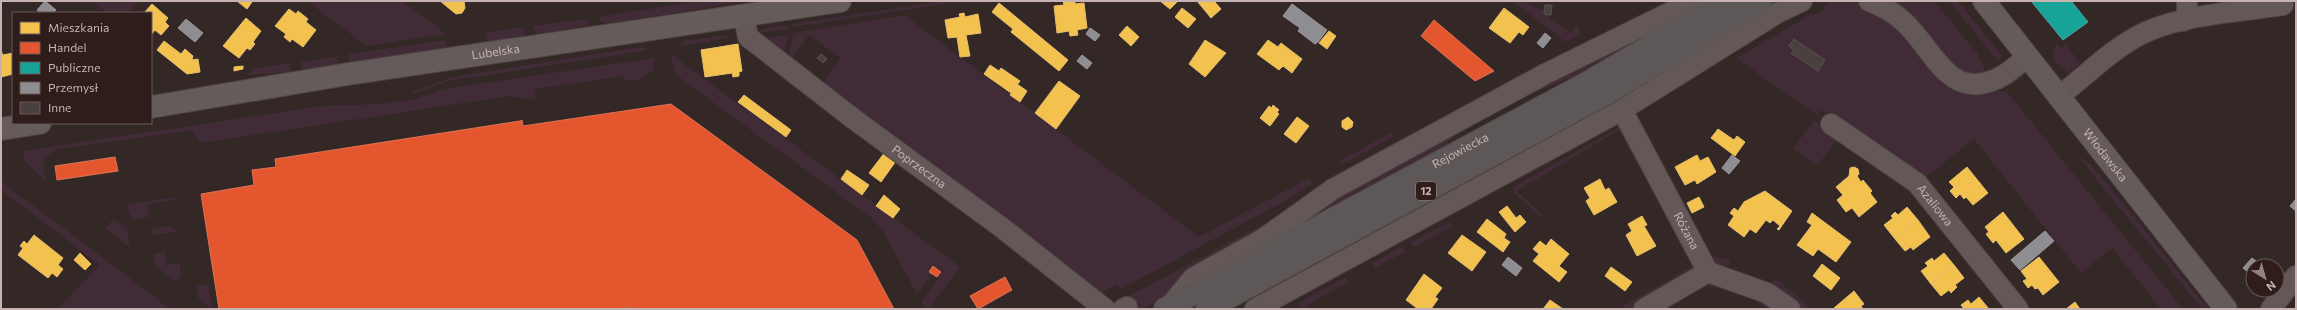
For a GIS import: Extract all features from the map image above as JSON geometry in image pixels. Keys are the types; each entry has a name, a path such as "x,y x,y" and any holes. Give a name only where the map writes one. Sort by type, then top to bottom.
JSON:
{"highway":[{"name":"Rejowiecka","path":"1167,308 1585,84 1727,1"},
{"name":"Rejowiecka","path":"1207,309 1609,92 1761,1"}],"main road":[{"name":"Lubelska","path":"152,107 348,74 756,10 840,1"},
{"name":"Włodawska","path":"1984,1 2226,309"},
{"path":"1,130 34,124"}],"street":[{"name":"Rejowiecka","path":"1167,308 1193,278 1262,239 1333,189 1546,74 1688,4 1707,1"},
{"path":"1255,309 1622,110 1779,12 1802,1"},
{"path":"1868,1 1883,6 1905,22 1950,77 1965,85 1980,85 1995,80 2027,57"},
{"path":"2183,21 2187,14 2188,1"},
{"path":"2058,97 2134,38 2160,27 2183,21 2282,5"},
{"name":"Poprzeczna","path":"756,10 748,37 855,120 1001,227 1105,309"},
{"name":"Różana","path":"1622,110 1708,272"},
{"name":"Azaliowa","path":"1831,124 1917,182 2018,309"},
{"path":"1644,309 1708,272 1767,293 1790,309"},
{"path":"2271,309 2296,276"}],"shaded area":[{"path":"92,1 139,1 128,12 106,12"},
{"path":"307,1 402,1 446,34 367,46"},
{"path":"698,1 747,1 606,24 599,19 600,17"},
{"path":"942,1 963,1 793,27 793,24"},
{"path":"1512,1 1525,1 1535,8 1545,9 1550,14 1550,19 1571,33 1578,25 1580,32 1579,35 1566,42"},
{"path":"1830,1 1858,1 1887,14 1951,89 1966,93 1993,91 2007,92 2183,309 2161,309 2112,248 2081,273 1974,139 1926,177 1943,199 1940,202 1842,121 1821,110 1817,115 1736,58 1810,15 1825,10 1824,6"},
{"path":"1886,1 1934,1 1978,54 1985,71 1981,74 1961,74"},
{"path":"1949,1 1958,1 2002,56 1999,62"},
{"path":"1683,13 1624,50 1574,77 1522,97"},
{"path":"904,15 1199,237 1309,178 1312,184 1292,197 1121,289 1116,284 1099,294 787,63 793,33","holes":["809,35 841,58 822,84 790,61"]},
{"path":"586,19 588,23 586,26 537,34 533,26"},
{"path":"787,25 788,29 758,33 762,29"},
{"path":"524,27 523,36 490,42 487,40 486,33"},
{"path":"726,35 729,38 679,46 683,41"},
{"path":"788,35 783,59 758,39"},
{"path":"445,40 447,45 445,48 353,63 349,61 349,54"},
{"path":"2057,43 2061,48 2067,45 2080,64 2068,73 2055,61 2052,51"},
{"path":"642,47 649,50 449,81 414,94 413,91 453,77"},
{"path":"672,55 960,267 930,307 931,309 925,309 921,302 943,271 933,264 927,272 931,275 917,294 884,233 873,219 684,81 675,72"},
{"path":"338,56 337,65 305,70 302,68 301,62"},
{"path":"655,58 653,70 641,79 626,81 624,76 535,89 536,100 509,96 208,142 199,141 193,130 58,149 45,159 43,168 45,178 48,183 24,160 23,151 323,106 381,104 416,99 444,89"},
{"path":"290,63 291,72 248,75 253,69"},
{"path":"1814,120 1848,147 1835,142 1817,166 1793,149"},
{"path":"1619,127 1624,127 1639,157 1635,160 1619,130 1517,191 1544,216 1542,218 1515,194 1512,188"},
{"path":"1460,130 1442,148 1277,238 1290,224"},
{"path":"1391,133 1394,136 1342,165 1340,161"},
{"path":"2076,154 2091,165 2105,181 2208,309 2202,309"},
{"path":"1,180 13,192 55,221 170,309 58,309 100,265 1,190"},
{"path":"178,197 178,199 147,204 149,217 134,219 129,213 128,204"},
{"path":"1298,206 1177,286 1157,301 1146,307 1134,309 1141,305 1129,296"},
{"path":"1669,213 1695,267 1692,273 1630,309 1618,309 1692,266 1665,216"},
{"path":"114,219 127,229 130,248 105,228"},
{"path":"1449,222 1452,226 1414,247 1411,242"},
{"path":"169,226 173,228 175,232 150,236 153,229"},
{"path":"1402,247 1405,252 1375,268 1372,263"},
{"path":"165,252 167,265 180,263 180,276 176,282 155,266 153,254"},
{"path":"1710,256 1731,260 1727,269 1712,262"},
{"path":"1346,277 1348,282 1302,308 1298,303"},
{"path":"1774,278 1803,300 1811,309 1800,309 1770,286"},
{"path":"1708,281 1755,296 1777,309 1768,309 1750,298 1705,285"},
{"path":"208,284 212,308 198,298 196,286"}],"building: Mieszkania":[{"path":"237,1 250,1 252,2 247,9"},
{"path":"440,1 464,1 465,8 462,13 456,14"},
{"path":"1063,1 1075,1 1075,4 1084,3 1087,28 1077,30 1078,35 1070,36 1069,31 1057,33 1054,6 1064,5"},
{"path":"1160,1 1176,1 1177,2 1170,9"},
{"path":"1197,1 1214,1 1221,9 1211,18"},
{"path":"999,3 1068,60 1059,71 1011,32 1013,29 992,12"},
{"path":"152,4 168,18 165,22 169,26 161,35 155,30 152,34 152,12 145,12"},
{"path":"1182,8 1196,19 1188,28 1175,17"},
{"path":"1504,8 1529,27 1523,35 1519,32 1510,43 1489,28"},
{"path":"289,9 296,14 298,11 308,19 306,22 316,30 303,47 292,39 290,42 284,37 286,34 275,26"},
{"path":"964,13 965,17 978,14 981,33 966,35 970,56 960,57 957,37 948,38 945,20 960,17 959,14"},
{"path":"246,18 261,31 253,42 255,44 250,50 247,48 239,58 223,46"},
{"path":"1127,26 1139,37 1131,46 1119,35"},
{"path":"1329,31 1336,36 1327,49 1319,43"},
{"path":"1205,40 1226,53 1205,77 1189,64"},
{"path":"1268,40 1278,47 1281,43 1302,59 1292,73 1283,66 1279,70 1257,54"},
{"path":"164,41 181,54 185,49 193,56 192,60 198,59 200,72 187,74 157,50"},
{"path":"738,44 742,71 739,72 739,76 733,77 732,73 705,77 701,50"},
{"path":"1,51 3,55 12,53 12,74 1,77"},
{"path":"990,65 999,71 1001,68 1020,81 1011,93 984,74"},
{"path":"243,66 243,69 234,71 234,67"},
{"path":"1059,81 1080,96 1056,129 1035,113"},
{"path":"1017,84 1027,91 1020,102 1010,95"},
{"path":"744,95 791,130 786,137 738,102"},
{"path":"1273,105 1279,110 1277,112 1279,114 1270,126 1260,118 1269,106 1272,108"},
{"path":"1297,117 1309,126 1296,143 1284,134"},
{"path":"1348,117 1353,122 1352,127 1346,130 1342,127 1342,121"},
{"path":"1718,129 1734,140 1737,136 1745,142 1735,156 1711,138"},
{"path":"885,152 896,161 881,182 869,173"},
{"path":"1697,155 1700,161 1708,157 1716,172 1697,184 1695,180 1685,185 1675,167"},
{"path":"1854,167 1858,169 1859,174 1857,176 1861,182 1863,180 1872,191 1870,193 1877,202 1859,217 1852,208 1846,212 1837,200 1843,195 1836,187 1849,176 1850,168"},
{"path":"1967,167 1988,193 1973,205 1966,197 1964,199 1960,194 1956,198 1950,191 1954,187 1949,182"},
{"path":"847,170 869,185 862,195 841,179"},
{"path":"1600,179 1605,190 1609,188 1617,202 1594,215 1586,201 1590,198 1584,188"},
{"path":"1765,191 1792,211 1779,230 1777,229 1780,226 1773,220 1770,223 1766,220 1756,233 1750,229 1744,237 1728,225 1734,216 1730,213 1734,208 1738,211 1744,202"},
{"path":"884,195 900,209 893,218 876,206"},
{"path":"1699,197 1704,207 1692,213 1687,203"},
{"path":"1507,206 1516,218 1520,215 1526,222 1515,232 1499,212"},
{"path":"1907,207 1918,220 1895,239 1884,225 1893,218 1891,216 1895,212 1898,215"},
{"path":"2003,212 2024,239 2006,253 1996,240 1993,243 1986,234 1989,232 1985,227"},
{"path":"1812,213 1851,242 1836,262 1818,249 1813,256 1797,245 1812,225 1807,222"},
{"path":"1642,216 1647,225 1644,226 1656,246 1637,256 1626,235 1632,231 1628,224"},
{"path":"1487,219 1506,234 1504,238 1510,242 1503,252 1477,232"},
{"path":"1918,220 1930,237 1913,250 1911,247 1905,251 1895,239"},
{"path":"34,235 63,258 58,265 63,269 57,277 52,273 48,278 18,255 23,248 20,246 24,241 27,244"},
{"path":"1462,235 1486,252 1472,271 1448,253"},
{"path":"1551,239 1569,254 1559,266 1567,272 1559,282 1533,261 1539,254 1533,249 1540,241 1546,246"},
{"path":"80,253 91,264 85,270 74,260"},
{"path":"1944,253 1954,265 1931,284 1921,271 1928,266 1925,263 1932,258 1934,261"},
{"path":"2039,257 2059,282 2043,295 2038,288 2035,289 2032,285 2028,288 2023,281 2027,279 2021,271"},
{"path":"1822,264 1840,278 1831,290 1813,276"},
{"path":"1954,265 1964,278 1955,285 1957,287 1951,293 1949,290 1941,296 1931,284"},
{"path":"1611,267 1632,282 1625,291 1605,276"},
{"path":"1424,274 1442,288 1435,297 1438,299 1431,309 1418,309 1406,300"},
{"path":"1854,291 1864,304 1861,306 1863,309 1834,308"},
{"path":"1979,297 1989,309 1964,309 1961,305 1968,300 1971,304"},
{"path":"1550,300 1563,309 1543,309"},
{"path":"2075,302 2080,309 2066,309"}],"building: Handel":[{"path":"1434,20 1494,71 1475,81 1421,36"},
{"path":"671,104 857,240 894,309 633,309 630,307 616,309 219,309 201,194 254,185 252,170 276,167 275,159 522,120 523,126"},
{"path":"115,157 118,171 57,180 55,166"},
{"path":"933,266 941,272 937,277 929,272"},
{"path":"1005,277 1012,290 978,309 970,296"}],"building: Publiczne":[{"path":"2031,1 2071,1 2088,22 2063,40"}],"building: Przemysł":[{"path":"45,1 56,10 54,12 39,12 37,10"},
{"path":"1292,4 1327,30 1315,44 1298,31 1300,28 1283,16"},
{"path":"186,19 203,33 195,42 178,28"},
{"path":"1090,28 1100,35 1095,41 1086,34"},
{"path":"1545,33 1551,38 1543,48 1537,43"},
{"path":"1082,55 1092,63 1087,69 1077,61"},
{"path":"1732,155 1740,161 1729,174 1722,168"},
{"path":"2296,199 2296,211 2290,206"},
{"path":"2045,231 2054,241 2020,270 2011,260"},
{"path":"1508,257 1522,268 1516,276 1502,265"}],"building: Inne":[{"path":"1545,5 1552,5 1551,15 1544,14"},
{"path":"1794,39 1825,60 1818,71 1791,53 1794,50 1789,46"},
{"path":"821,54 827,59 823,63 817,58"}]}
